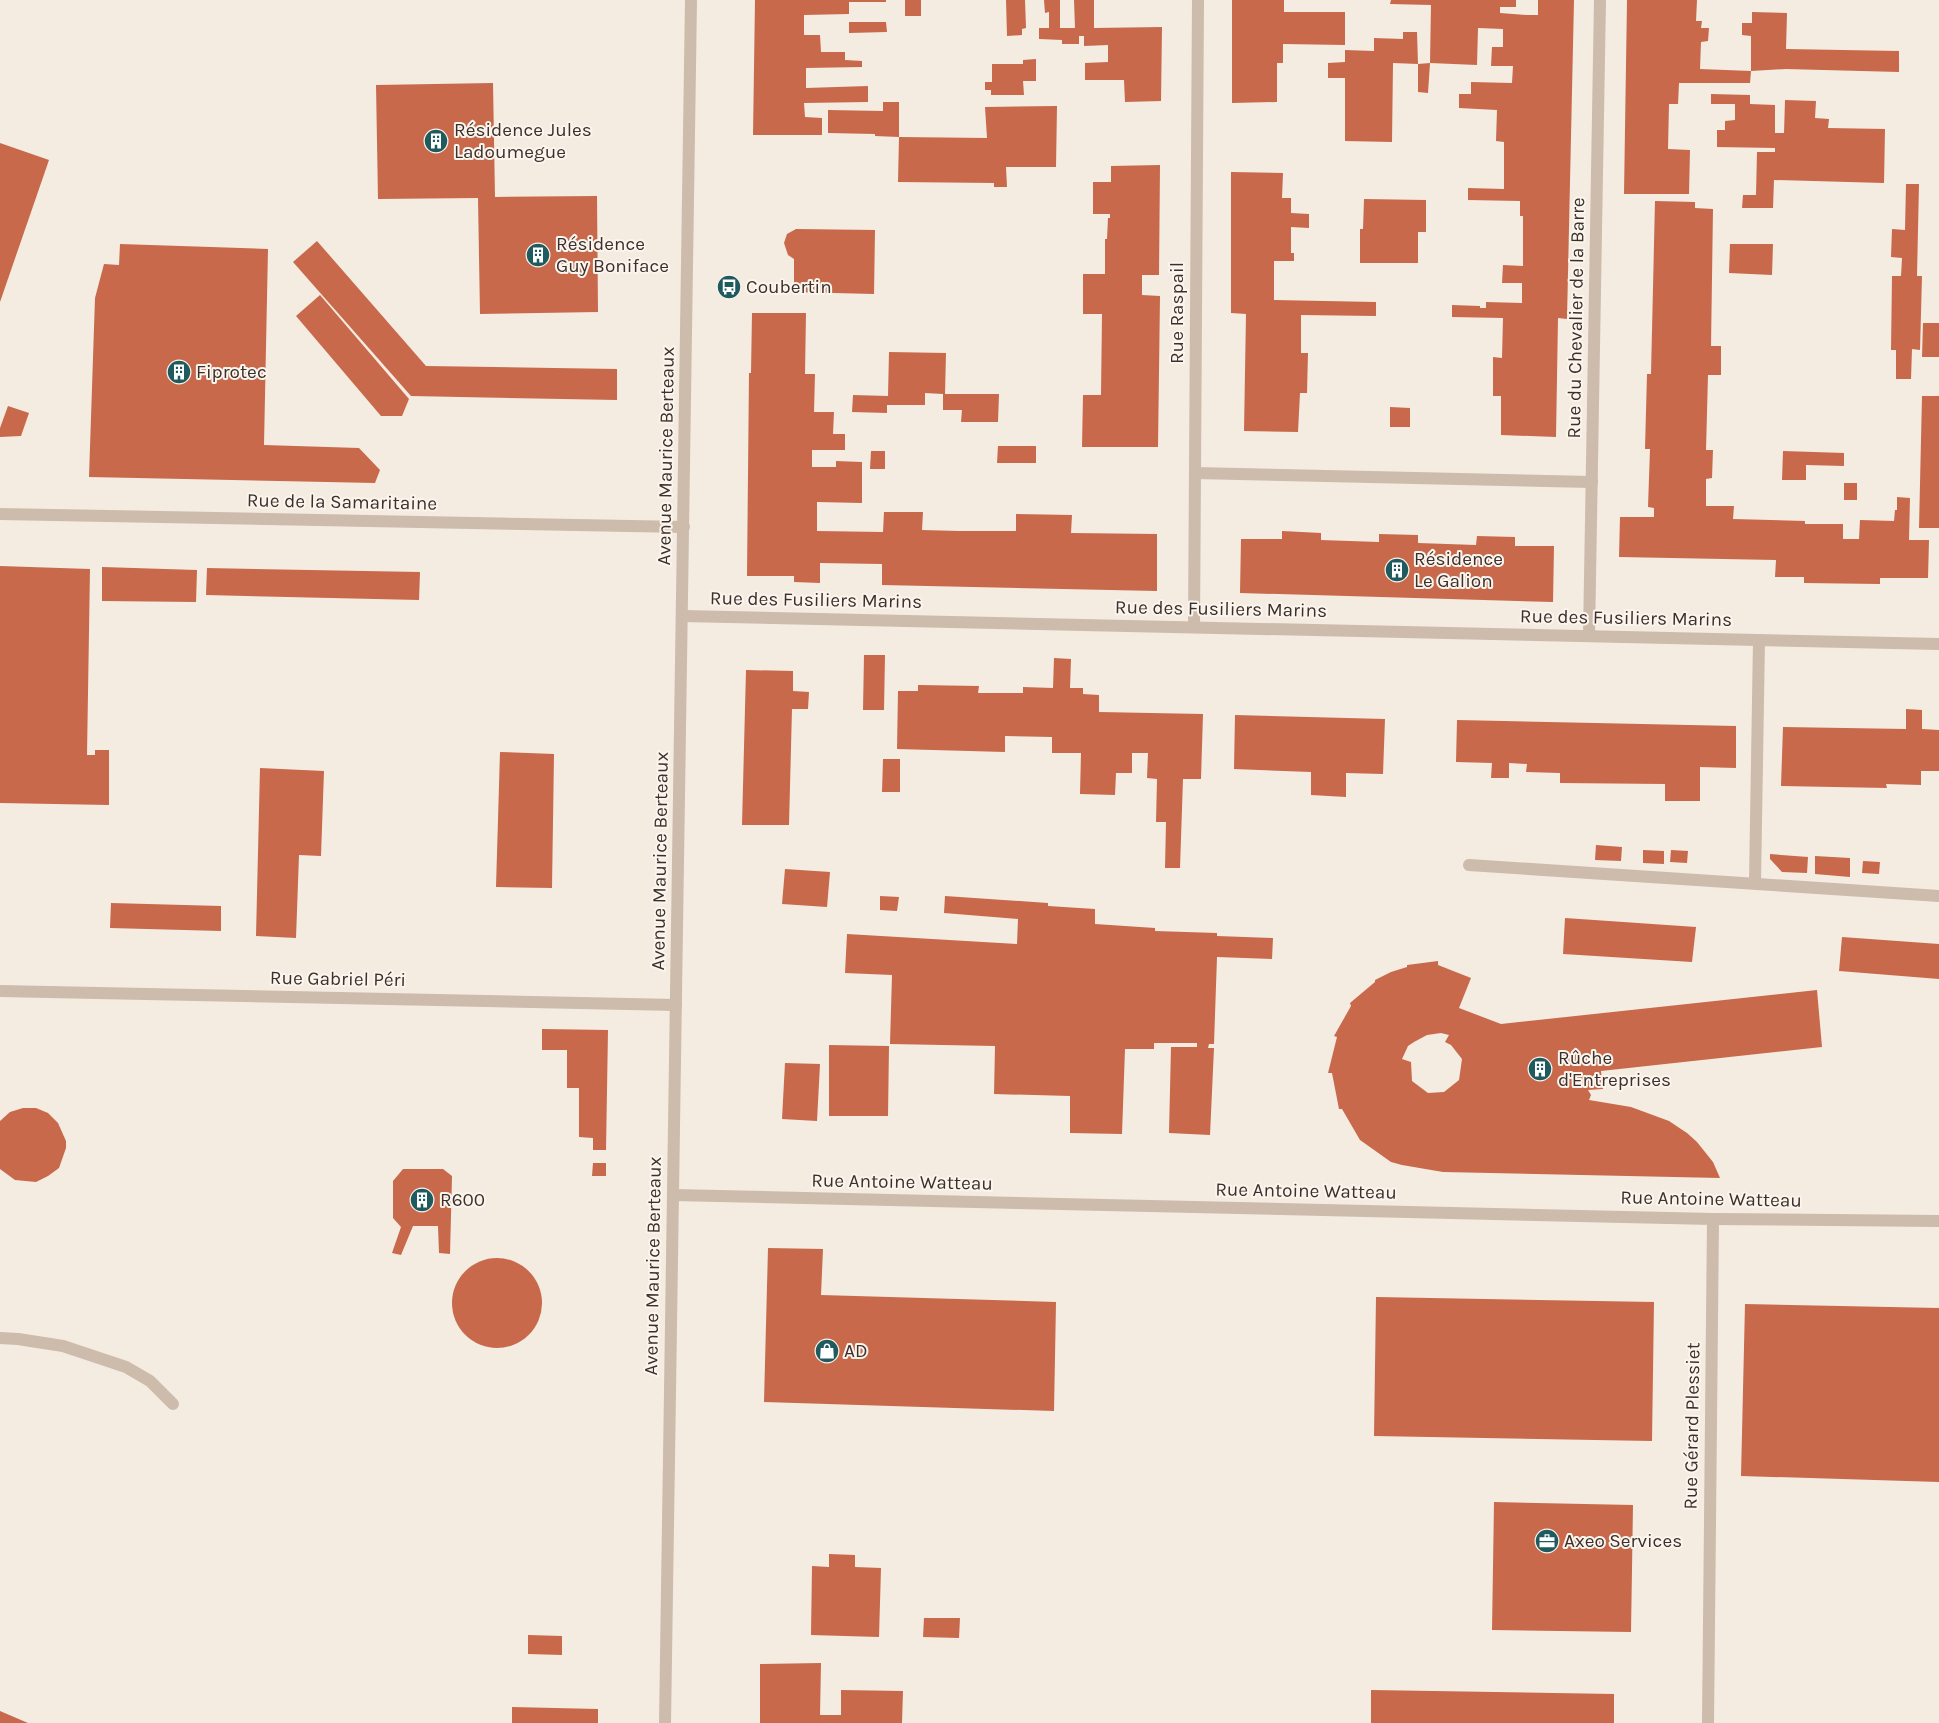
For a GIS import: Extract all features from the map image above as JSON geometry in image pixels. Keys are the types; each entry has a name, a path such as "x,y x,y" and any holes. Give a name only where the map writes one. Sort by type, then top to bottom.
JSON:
{"street":[{"name":"Avenue Maurice Berteaux","path":"665,1723 691,0"},
{"name":"Rue Raspail","path":"1194,627 1198,0"},
{"name":"Rue du Chevalier de la Barre","path":"1589,636 1600,0"},
{"path":"1195,473 1592,482"},
{"name":"Rue de la Samaritaine","path":"0,514 684,527"},
{"name":"Rue des Fusiliers Marins","path":"682,616 1939,644"},
{"path":"1755,883 1759,640"},
{"path":"1470,865 1939,896"},
{"name":"Rue Gabriel Péri","path":"0,991 676,1005"},
{"name":"Rue Antoine Watteau","path":"673,1196 1713,1219 1939,1221"},
{"name":"Rue Gérard Plessiet","path":"1708,1723 1713,1219"},
{"path":"0,1338 63,1346 126,1367 150,1381 173,1404"}],"building":[{"path":"755,0 886,0 886,2 849,2 849,14 804,15 804,35 820,35 821,52 845,52 845,60 862,61 862,67 806,68 806,88 868,86 868,102 804,103 805,117 822,118 822,135 753,135"},
{"path":"905,0 921,0 921,16 905,16"},
{"path":"1006,0 1025,0 1026,28 1022,29 1022,35 1007,36"},
{"path":"1044,0 1060,0 1060,28 1075,28 1074,0 1094,0 1094,28 1162,27 1161,101 1125,102 1124,80 1085,80 1085,63 1108,62 1108,45 1084,46 1084,36 1079,36 1079,44 1062,44 1062,40 1039,39 1039,28 1049,28 1049,12 1045,13"},
{"path":"1232,0 1284,0 1284,12 1345,12 1345,45 1283,44 1283,63 1277,63 1277,102 1232,103"},
{"path":"1391,0 1516,0 1516,7 1500,7 1500,13 1538,15 1538,0 1574,0 1567,319 1558,318 1556,437 1501,435 1501,396 1493,396 1493,357 1502,358 1503,318 1452,317 1452,305 1486,308 1486,302 1522,303 1522,283 1502,283 1503,265 1523,266 1523,216 1520,216 1520,201 1468,200 1468,188 1504,189 1504,142 1496,141 1497,110 1459,108 1459,94 1471,94 1471,82 1512,83 1513,66 1491,66 1492,47 1503,47 1503,29 1478,28 1477,65 1430,63 1431,5 1390,4"},
{"path":"1627,0 1697,0 1696,21 1702,21 1701,28 1709,28 1708,41 1701,42 1700,69 1751,71 1750,83 1679,83 1678,104 1669,104 1668,149 1690,150 1689,194 1624,194"},
{"path":"1752,12 1787,13 1786,49 1899,51 1899,72 1786,69 1751,71 1751,36 1742,35 1742,23 1752,23"},
{"path":"849,22 886,22 887,32 849,33"},
{"path":"1403,32 1417,32 1418,64 1393,63 1392,142 1345,141 1345,78 1328,78 1328,63 1345,62 1345,50 1374,51 1374,38 1403,39"},
{"path":"1036,59 1036,81 1023,81 1024,95 991,95 991,90 985,90 985,82 992,82 992,64 1023,64 1023,60"},
{"path":"1430,63 1428,93 1418,92 1418,64"},
{"path":"493,83 495,197 597,196 598,312 480,314 478,198 378,199 376,85"},
{"path":"1711,94 1750,95 1750,104 1775,105 1775,133 1784,133 1785,100 1816,101 1815,118 1829,119 1828,128 1885,129 1884,183 1774,180 1773,208 1742,208 1743,195 1756,195 1757,152 1775,152 1775,148 1717,147 1717,130 1725,130 1725,121 1735,120 1735,104 1711,104"},
{"path":"883,102 899,102 899,137 875,136 875,134 828,133 828,110 883,111"},
{"path":"1057,106 1056,167 1006,167 1007,187 994,187 994,183 898,182 899,137 987,138 985,107"},
{"path":"0,143 49,160 0,302"},
{"path":"1160,165 1159,275 1142,275 1142,295 1160,296 1158,447 1082,447 1083,395 1101,395 1102,314 1083,314 1083,274 1105,274 1105,239 1107,239 1108,218 1110,218 1110,214 1093,214 1093,182 1111,182 1111,166"},
{"path":"1231,172 1283,173 1282,198 1291,198 1291,213 1309,214 1309,228 1291,227 1291,253 1294,253 1294,261 1274,261 1274,300 1376,302 1376,316 1301,315 1301,353 1308,353 1307,393 1300,393 1298,432 1244,431 1246,314 1231,313"},
{"path":"1906,184 1919,184 1917,276 1922,276 1920,350 1912,349 1911,379 1896,379 1896,350 1891,350 1892,276 1901,276 1902,258 1891,257 1892,229 1905,230"},
{"path":"1364,199 1426,200 1426,232 1418,232 1418,263 1360,263 1360,229 1363,229"},
{"path":"1655,201 1695,202 1695,208 1713,209 1711,346 1721,346 1721,375 1708,375 1706,450 1713,450 1712,478 1706,479 1706,506 1734,506 1733,519 1805,521 1805,524 1843,524 1843,539 1859,539 1860,520 1894,521 1895,510 1897,510 1897,497 1910,498 1909,540 1929,540 1928,578 1880,578 1880,584 1804,583 1804,577 1775,577 1776,560 1619,557 1620,517 1654,517 1654,508 1648,507 1650,449 1645,449 1647,374 1651,374"},
{"path":"796,229 875,230 874,294 794,292 794,259 788,255 784,243 787,234"},
{"path":"317,241 426,366 617,369 617,400 411,396 293,262"},
{"name":"Fiprotec","path":"120,244 268,249 264,445 359,448 380,470 375,483 89,477 95,298 104,264 119,265"},
{"path":"1730,244 1773,244 1772,275 1729,273"},
{"path":"320,295 409,399 402,416 381,416 296,316"},
{"path":"752,313 806,313 805,374 815,374 814,412 834,412 833,434 845,434 845,450 812,450 812,467 836,467 836,461 862,462 862,503 817,502 817,531 883,532 884,512 923,512 922,530 959,531 1016,531 1016,514 1072,515 1071,533 1157,534 1157,591 882,585 882,564 820,563 820,583 794,582 794,576 747,576 749,373 751,373"},
{"path":"1923,323 1939,323 1939,357 1922,357"},
{"path":"889,352 946,353 945,394 999,394 998,422 961,422 962,410 943,410 943,394 925,393 925,405 887,405 887,413 852,412 853,395 888,396"},
{"path":"1922,396 1939,396 1939,528 1919,528"},
{"path":"8,406 29,413 21,436 0,437 0,428"},
{"path":"1390,407 1410,408 1410,427 1390,427"},
{"path":"998,446 1036,446 1036,463 997,463"},
{"path":"871,451 885,451 885,469 870,469"},
{"path":"1783,451 1844,453 1844,466 1806,465 1806,480 1782,480"},
{"path":"1844,483 1857,483 1857,500 1844,500"},
{"name":"Résidence Le Galion","path":"1282,531 1321,533 1321,540 1379,542 1379,534 1418,535 1418,543 1476,545 1477,536 1515,537 1515,546 1554,546 1553,602 1240,593 1241,539 1282,539"},
{"path":"0,566 90,569 87,755 95,755 95,750 109,750 109,805 0,803"},
{"path":"102,567 197,570 196,602 102,601"},
{"path":"207,568 420,572 419,600 206,595"},
{"path":"864,655 885,655 884,710 863,710"},
{"path":"1054,658 1071,659 1070,688 1083,688 1083,694 1099,695 1099,712 1203,714 1201,779 1183,779 1180,868 1165,868 1166,822 1156,822 1157,779 1147,778 1148,753 1132,753 1132,773 1116,773 1115,795 1080,794 1081,753 1052,753 1052,737 1005,736 1005,752 897,749 898,691 918,691 918,685 979,686 978,693 1023,693 1023,687 1053,688"},
{"path":"746,670 793,671 793,691 809,692 808,709 792,709 789,825 742,825"},
{"path":"1906,709 1922,710 1922,729 1939,730 1939,771 1921,771 1921,785 1886,784 1887,788 1781,786 1783,727 1906,729"},
{"path":"1235,715 1385,719 1383,774 1346,773 1346,797 1311,795 1311,772 1234,769"},
{"path":"1457,720 1736,726 1736,768 1700,767 1700,801 1665,801 1665,784 1560,783 1560,773 1526,772 1527,764 1509,763 1509,778 1491,778 1492,763 1456,762"},
{"path":"500,752 554,754 552,888 496,887"},
{"path":"883,759 900,759 900,792 882,792"},
{"path":"260,768 324,771 321,856 299,855 296,938 256,936"},
{"path":"1596,845 1622,847 1621,861 1595,860"},
{"path":"1643,850 1664,851 1664,864 1643,863"},
{"path":"1671,850 1688,851 1687,863 1670,862"},
{"path":"1770,854 1808,857 1807,873 1782,872 1770,859"},
{"path":"1815,856 1850,858 1850,877 1815,874"},
{"path":"1863,861 1880,862 1879,874 1862,873"},
{"path":"785,869 830,872 827,907 782,904"},
{"path":"880,896 899,897 897,911 880,910"},
{"path":"945,896 1048,903 1048,906 1095,909 1095,924 1155,928 1155,931 1217,933 1217,936 1273,938 1272,959 1217,957 1214,1044 1209,1044 1208,1048 1214,1048 1210,1135 1169,1133 1171,1047 1197,1047 1197,1043 1154,1043 1154,1049 1125,1049 1122,1134 1070,1133 1070,1096 994,1094 995,1046 890,1044 892,975 845,973 847,934 1017,944 1018,919 944,913"},
{"path":"111,903 221,906 221,931 110,928"},
{"path":"1565,918 1696,927 1692,962 1563,954"},
{"path":"1842,937 1939,944 1939,979 1839,971"},
{"name":"Rûche d'Entreprises","path":"1438,961 1438,965 1471,978 1459,1008 1501,1024 1817,990 1822,1047 1601,1071 1603,1089 1588,1090 1591,1095 1589,1100 1631,1107 1669,1121 1697,1142 1713,1162 1720,1178 1443,1172 1402,1165 1391,1162 1360,1140 1342,1109 1339,1109 1332,1073 1328,1073 1337,1037 1334,1036 1351,1006 1350,1003 1375,980 1407,967 1407,965","holes":["1441,1033 1449,1035 1445,1042 1451,1045 1462,1059 1459,1080 1444,1092 1428,1093 1412,1081 1411,1062 1402,1059 1408,1046 1427,1035"]},
{"path":"542,1029 608,1030 606,1150 593,1150 593,1138 579,1137 579,1088 567,1088 567,1050 542,1050"},
{"path":"829,1045 889,1046 888,1116 829,1116"},
{"path":"785,1063 820,1064 817,1121 782,1119"},
{"path":"23,1108 36,1108 48,1113 58,1123 66,1141 66,1148 59,1168 36,1182 15,1180 0,1169 0,1121 10,1112"},
{"path":"593,1163 606,1163 606,1176 592,1176"},
{"name":"R600","path":"403,1169 443,1169 452,1176 450,1254 439,1253 438,1226 413,1226 401,1255 392,1253 401,1227 393,1218 393,1181"},
{"path":"768,1248 823,1249 821,1295 1056,1302 1054,1411 764,1402"},
{"path":"497,1258 514,1261 529,1271 539,1286 542,1303 539,1320 529,1335 514,1345 497,1348 480,1345 465,1335 455,1320 452,1303 455,1286 465,1271 480,1261"},
{"path":"1376,1297 1654,1302 1652,1441 1374,1436"},
{"path":"1745,1304 1939,1308 1939,1482 1741,1476"},
{"path":"1494,1502 1633,1505 1631,1632 1492,1630"},
{"path":"829,1554 855,1555 855,1567 881,1568 879,1637 811,1635 812,1566 829,1567"},
{"path":"924,1618 960,1618 959,1638 923,1637"},
{"path":"528,1635 562,1636 562,1655 528,1654"},
{"path":"821,1663 820,1715 841,1715 841,1690 903,1691 902,1723 760,1723 760,1664"},
{"path":"1371,1690 1614,1694 1614,1723 1371,1723"},
{"path":"512,1707 598,1709 598,1723 512,1723"},
{"path":"0,1711 28,1723 0,1723"}],"place":[{"name":"Résidence Jules Ladoumegue","path":"436,141"},
{"name":"Résidence Guy Boniface","path":"538,255"},
{"name":"Coubertin","path":"729,287"},
{"name":"Fiprotec","path":"179,372"},
{"name":"Résidence Le Galion","path":"1397,570"},
{"name":"Rûche d'Entreprises","path":"1540,1069"},
{"name":"R600","path":"422,1200"},
{"name":"AD","path":"827,1351"},
{"name":"Axeo Services","path":"1547,1541"}]}
